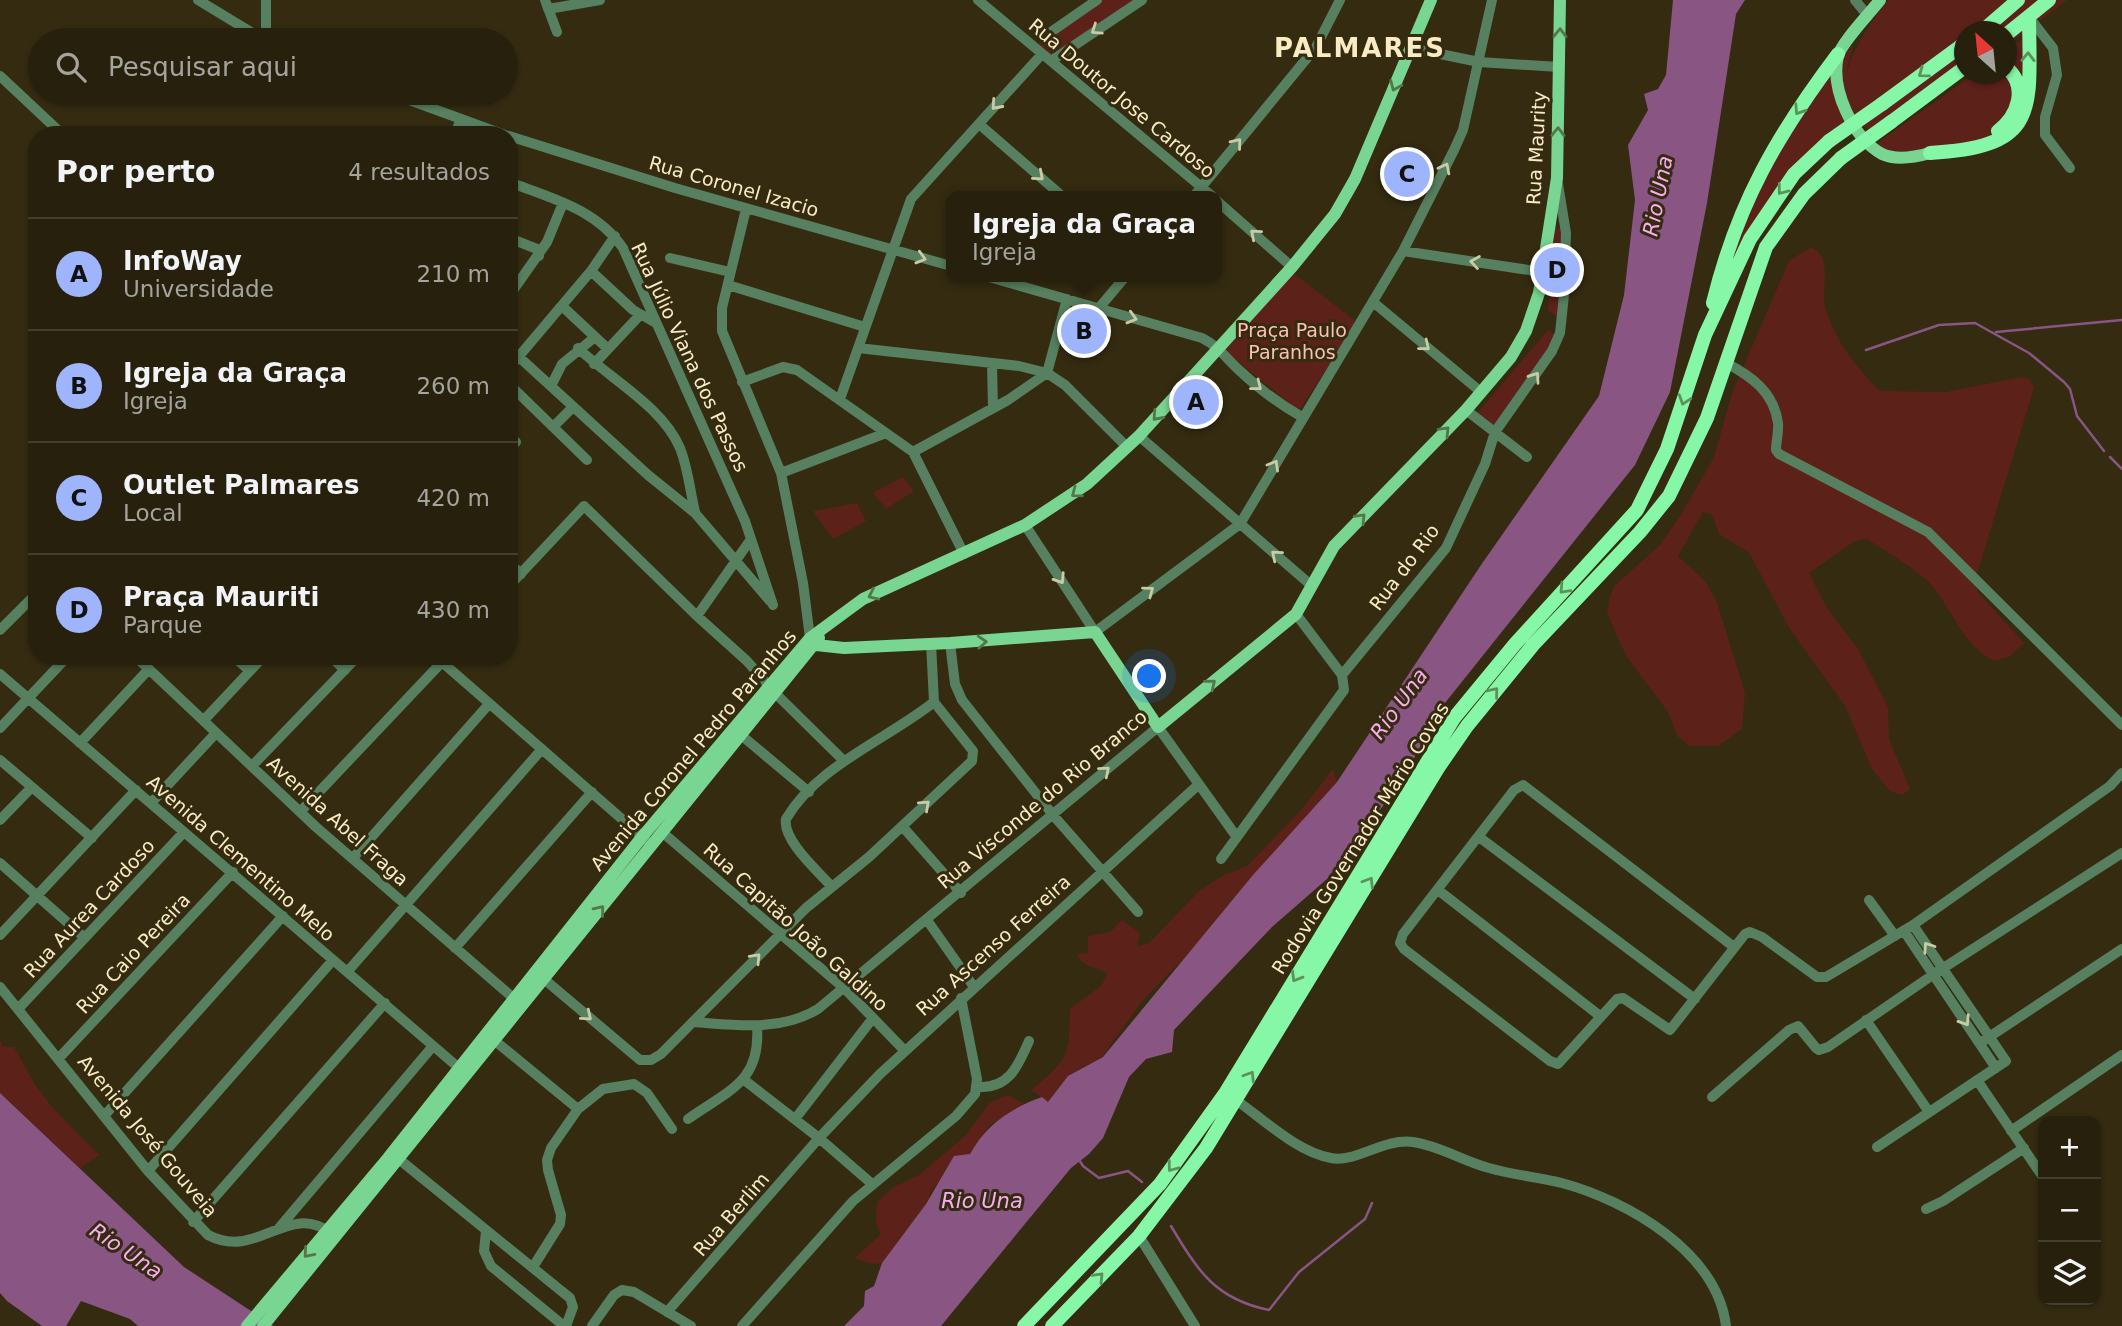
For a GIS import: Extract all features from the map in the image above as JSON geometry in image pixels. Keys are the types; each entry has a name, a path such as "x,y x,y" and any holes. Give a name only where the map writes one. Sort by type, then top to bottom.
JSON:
{"highway":[{"path":"1994,21 2018,0"},
{"path":"2017,26 2049,0"},
{"path":"1930,153 1987,146 2008,135 2024,118 2029,94 2029,17"},
{"name":"Rodovia Governador Mário Covas","path":"1024,1326 1160,1184 1226,1092 1454,718 1515,644 1637,510 1667,449 1704,335 1749,239 1768,209 1794,174 1829,141 1954,51"},
{"path":"1704,335 1722,268 1755,181 1838,54"},
{"name":"Rodovia Governador Mário Covas","path":"1052,1326 1139,1236 1206,1148 1438,768 1467,726 1533,645 1640,532 1669,496 1707,418 1766,247 1804,194 1841,158 1954,75"},
{"path":"1935,90 1954,81"},
{"path":"1930,153 1987,136 2010,121 2016,111 2016,84"}],"main road":[{"name":"Avenida Coronel Pedro Paranhos","path":"247,1326 275,1301 332,1234 647,841 771,689 835,617 863,599 1025,525 1087,484 1139,436 1292,267 1335,214 1355,179 1431,0"},
{"name":"Rua Maurity","path":"1481,392 1511,357 1526,331 1539,293 1557,178 1560,0"},
{"path":"1880,0 1838,54 1839,94 1843,107 1849,119 1875,148 1891,157 1910,158 1930,153"},
{"name":"Rua Visconde do Rio Branco","path":"1158,727 1296,614 1334,546 1481,392"},
{"path":"816,638 844,648 1095,632 1158,727"},
{"name":"Avenida Coronel Pedro Paranhos","path":"647,841 662,832 690,789"},
{"name":"Avenida Coronel Pedro Paranhos","path":"263,1326 275,1301"}],"street":[{"path":"198,0 245,28"},
{"path":"265,28 266,0"},
{"path":"557,32 546,4 600,0"},
{"name":"Rua Doutor Jose Cardoso","path":"978,0 1206,191"},
{"path":"1048,34 1097,0"},
{"path":"1051,61 1142,0"},
{"path":"1199,191 1316,47 1340,0"},
{"path":"1025,525 1095,632 1240,524 1302,416 1403,251 1464,130 1492,0"},
{"path":"1854,0 1868,16"},
{"path":"2029,17 2053,48 2057,75 2045,117 2045,135 2070,168"},
{"path":"1411,48 1479,62 1559,66"},
{"path":"840,399 911,199 1042,54"},
{"path":"0,76 28,102"},
{"path":"31,105 53,126"},
{"name":"Rua Coronel Izacio","path":"420,105 477,126"},
{"path":"458,126 460,121"},
{"path":"979,124 1056,191"},
{"name":"Rua Coronel Izacio","path":"518,138 746,209 946,265"},
{"name":"Rua do Rio","path":"1222,859 1236,836 1344,690 1342,675 1446,548 1485,464 1495,432 1552,351 1560,333 1566,233 1557,178"},
{"name":"Rua Júlio Viana dos Passos","path":"518,186 598,221 615,236 628,257 751,539 773,605 735,563"},
{"path":"518,284 539,256 562,203"},
{"name":"Rua Doutor Jose Cardoso","path":"1222,205 1292,267"},
{"path":"746,209 722,308 725,342 781,473 816,638"},
{"path":"615,236 591,271 519,357 572,408 695,513 735,563"},
{"path":"518,242 537,249 539,256"},
{"path":"1403,251 1542,272"},
{"path":"670,258 730,272"},
{"path":"591,271 640,315 656,323"},
{"path":"1007,282 1202,338 1219,347 1245,376 1302,416"},
{"path":"1099,308 1121,282"},
{"path":"727,285 865,327"},
{"path":"913,452 993,408 1047,373 1067,299"},
{"path":"1373,302 1481,392"},
{"path":"562,306 608,349"},
{"path":"594,364 640,315"},
{"path":"551,386 562,364 596,337"},
{"path":"579,348 594,364 635,394 675,439 682,454 695,513"},
{"path":"858,348 1047,373 1065,385 1127,447"},
{"path":"1726,363 1749,376 1768,395 1778,423 1776,450 1779,454 1816,471 1868,504 1928,532 2122,725"},
{"path":"992,364 993,408"},
{"path":"742,382 775,369 789,368 840,399 913,452 964,554"},
{"path":"518,393 587,460"},
{"path":"554,427 572,408"},
{"path":"1465,410 1527,457"},
{"path":"781,473 886,433"},
{"path":"1139,436 1312,586"},
{"path":"518,577 584,506 747,661 771,689 843,760"},
{"path":"697,616 751,539"},
{"path":"518,571 521,574"},
{"path":"0,630 28,602"},
{"path":"1296,614 1342,675"},
{"path":"539,975 645,1062 661,1054 780,933 967,767 973,751 934,702 931,643"},
{"path":"950,643 955,684 962,700 1053,815 1139,912"},
{"path":"0,728 59,665"},
{"name":"Avenida Abel Fraga","path":"145,665 404,905 518,1002"},
{"path":"243,665 250,671"},
{"path":"204,720 256,665"},
{"path":"340,665 345,670"},
{"path":"252,766 350,665"},
{"path":"300,811 433,665"},
{"path":"445,665 647,841"},
{"path":"80,743 149,669"},
{"name":"Avenida Clementino Melo","path":"0,674 433,1046 464,1069"},
{"path":"832,887 790,839 784,826 790,811 843,760 886,737 934,702"},
{"path":"353,858 489,704"},
{"path":"1158,727 1236,836"},
{"name":"Rua Visconde do Rio Branco","path":"694,1022 757,1026 797,1021 845,989 1158,727"},
{"path":"737,731 809,792"},
{"path":"151,803 216,733"},
{"path":"348,971 542,749"},
{"path":"0,760 92,838"},
{"path":"1734,947 1523,785 1514,790 1401,939 1404,949 1550,1061 1558,1064 1564,1061 1617,999 1623,998 1670,1030 1745,934 1755,934 1821,978 1904,930 2110,786 2122,773"},
{"name":"Rua Ascenso Ferreira","path":"819,1138 904,1050 1198,785"},
{"path":"0,820 32,787"},
{"path":"0,935 136,790"},
{"path":"455,948 592,792"},
{"path":"902,826 961,892"},
{"name":"Rua Aurea Cardoso","path":"18,1009 184,832"},
{"name":"Rua Capitão João Galdino","path":"662,832 845,989 904,1050"},
{"path":"1479,837 1695,999"},
{"path":"1712,1097 1794,1027 1801,1027 1819,1051 2122,853"},
{"path":"0,863 85,938"},
{"name":"Rua Caio Pereira","path":"59,1058 233,872"},
{"path":"1438,890 1600,1016"},
{"path":"1869,900 1904,930 1939,971 2006,1061 1877,1147"},
{"path":"104,1116 283,916"},
{"path":"928,920 974,987"},
{"path":"1980,1043 2122,949"},
{"path":"148,1171 333,960"},
{"path":"1939,971 1996,1068"},
{"name":"Avenida José Gouveia","path":"0,988 148,1171 208,1235 239,1244 279,1228 310,1224 332,1234"},
{"path":"742,1326 871,1184 956,1116 978,1087 961,998"},
{"path":"193,1222 385,1003"},
{"path":"795,1119 873,1018"},
{"path":"1866,1020 1929,1112"},
{"path":"688,1119 743,1080 758,1056 757,1026"},
{"path":"490,1037 578,1109"},
{"path":"978,1087 992,1088 1013,1076 1029,1041"},
{"path":"279,1228 316,1181 433,1046"},
{"path":"2011,1131 2122,1055"},
{"path":"743,1080 819,1138 871,1184"},
{"path":"1977,1080 2038,1169"},
{"path":"533,1268 560,1224 561,1215 547,1160 551,1148 578,1109 603,1089 634,1084 646,1093 672,1129"},
{"path":"1236,1100 1296,1142 1329,1158 1339,1159 1397,1142 1413,1142 1486,1167 1562,1183 1602,1198 1674,1238 1693,1257 1717,1292 1727,1326"},
{"name":"Rua Berlim","path":"667,1312 819,1138"},
{"path":"1926,1209 2024,1148"},
{"path":"396,1156 570,1298 573,1307 565,1326 491,1266 484,1251 486,1231"},
{"path":"1139,1236 1195,1326"},
{"path":"592,1326 614,1295 622,1290 634,1292 691,1326"}],"green space":[{"path":"1102,0 1136,0 1051,57 1038,44"},
{"path":"1888,0 2018,0 1991,21 1954,21 1954,49 1857,120 1848,106 1845,90 1847,74 1852,57 1869,26"},
{"path":"2024,0 2067,0 2017,38 2017,21 1998,21"},
{"path":"2039,27 2025,75 2017,70 2017,43"},
{"path":"1854,44 1846,83 1855,121 1792,175 1719,305 1757,174 1835,65"},
{"path":"1954,53 1954,84 1876,139 1861,122"},
{"path":"2017,71 2024,76 2032,91 2032,111 2025,128 2004,141 1886,155 1877,143 1960,84 2017,84"},
{"path":"1553,227 1564,229 1560,319 1548,311"},
{"path":"1811,247 1818,252 1824,266 1824,301 1835,333 1855,364 1880,391 1946,392 2021,377 2029,379 2034,388 1977,574 1977,591 2024,643 2009,657 1994,661 1983,654 1966,637 1941,597 1927,581 1867,539 1855,541 1809,573 1827,608 1858,649 1888,707 1889,739 1910,789 1902,795 1890,791 1872,769 1845,706 1790,629 1749,553 1719,534 1712,515 1703,512 1678,556 1706,582 1717,602 1745,693 1742,729 1718,746 1690,746 1677,736 1668,712 1626,656 1607,613 1614,586 1660,545 1714,457 1732,393 1789,261"},
{"name":"Praça Paulo Paranhos","path":"1293,273 1357,322 1299,411 1225,351"},
{"path":"1548,330 1560,338 1496,429 1477,416 1479,411"},
{"path":"903,477 914,491 886,509 873,493"},
{"path":"857,503 866,521 833,539 813,511"},
{"path":"1333,769 1337,782 1185,957 1143,1000 1102,1057 1068,1076 1048,1102 1031,1090 1053,1071 1064,1056 1069,1038 1070,1009 1102,985 1107,973 1083,963 1076,954 1088,953 1088,936 1110,932 1122,920 1140,933 1137,947 1149,943 1198,892 1224,875 1247,866 1302,809"},
{"path":"0,1040 3,1047 14,1047 36,1086 53,1108 99,1155 80,1168 0,1093"},
{"path":"1008,1095 1024,1104 989,1126 970,1154 933,1188 926,1204 882,1263 872,1264 855,1258 881,1234 876,1223 877,1202 892,1188 919,1175 967,1134 989,1103"}],"water":[{"name":"Rio Una","path":"1673,0 1745,0 1736,14 1707,203 1670,392 1635,465 1445,703 1399,785 1327,879 1272,927 1174,1030 1172,1052 1146,1059 1129,1077 1103,1138 1071,1168 941,1326 844,1326 864,1306 865,1291 874,1286 882,1263 926,1204 954,1156 970,1154 984,1134 1000,1119 1020,1106 1042,1097 1048,1102 1068,1076 1103,1057 1253,875 1337,782 1481,565 1599,396 1624,295 1635,200 1628,145 1648,110 1644,94 1658,89 1666,75"},
{"name":"Rio Una","path":"0,1093 184,1267 274,1326 138,1326 130,1319 81,1301 66,1326 42,1326 7,1301 0,1293"}],"waterway":[{"path":"1996,332 2122,320"},
{"path":"1866,350 1939,325 1975,323 2029,353 2064,382 2070,389 2077,416 2104,451"},
{"path":"2110,457 2122,469"},
{"path":"1078,1158 1083,1166 1099,1178 1128,1171 1142,1182"},
{"path":"1171,1226 1190,1257 1210,1281 1235,1299 1269,1310 1299,1272 1365,1219 1372,1203"}],"place":[{"name":"Outlet Palmares","path":"1407,174"},
{"name":"Praça Mauriti","path":"1557,270"},
{"name":"Igreja da Graça","path":"1084,331"},
{"name":"InfoWay","path":"1196,402"}],"district":[{"name":"PALMARES","path":"1360,48"}]}
